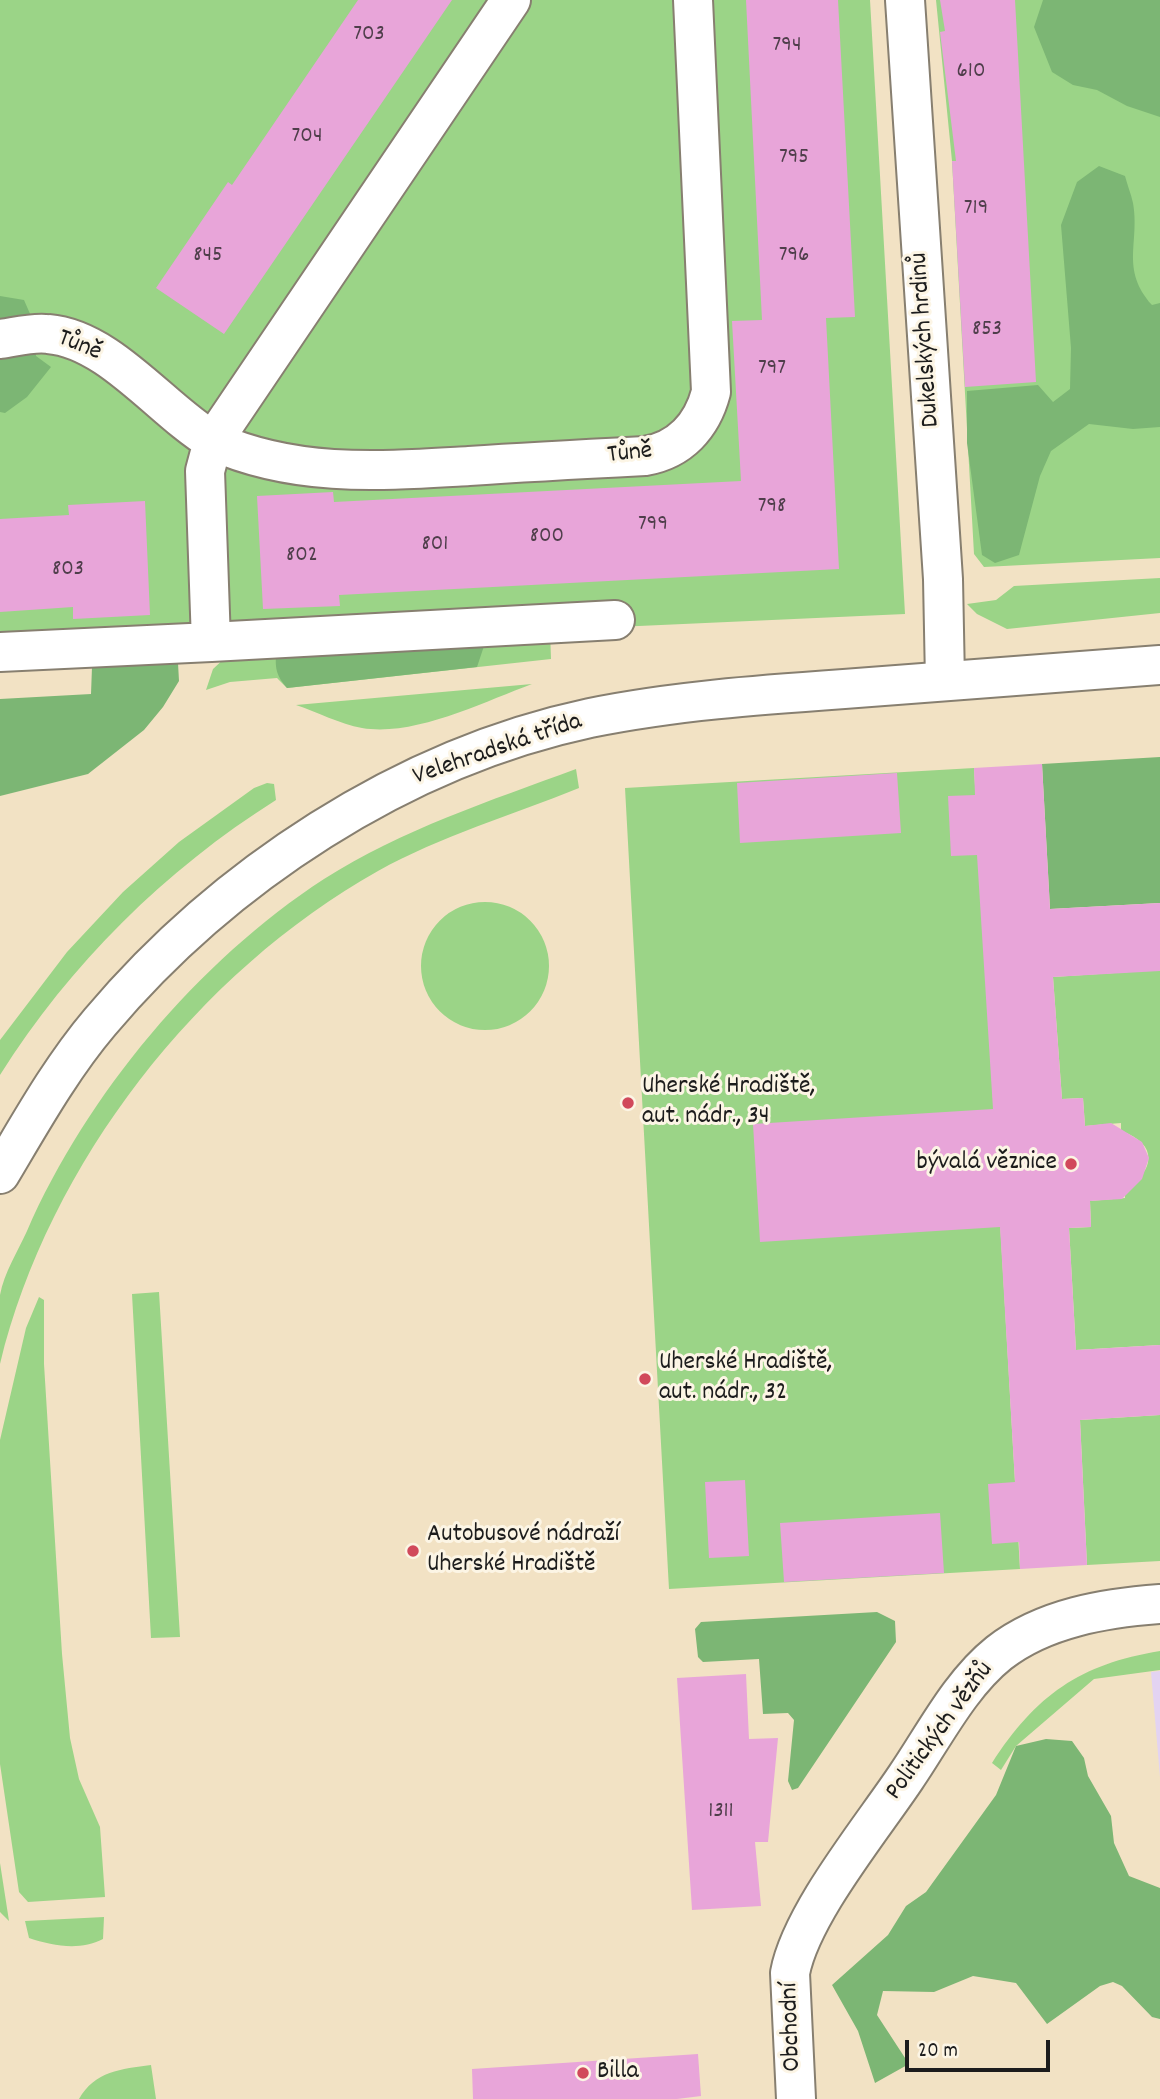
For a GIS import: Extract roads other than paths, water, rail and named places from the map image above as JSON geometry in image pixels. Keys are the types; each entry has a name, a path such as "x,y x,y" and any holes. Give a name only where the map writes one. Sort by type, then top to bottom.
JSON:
{"street":[{"path":"211,642 205,471 213,441 511,0"},
{"name":"Tůně","path":"0,339 44,333 86,344 112,360 183,422 213,441 251,456 313,470 370,472 645,456 667,450 688,436 704,413 711,392 693,0"},
{"name":"Dukelských hrdinů","path":"905,0 943,579 945,681"},
{"path":"0,652 615,620"},
{"name":"Velehradská třída","path":"0,1174 46,1097 83,1045 150,966 249,877 366,803 468,757 546,730 588,719 727,698 1160,665"},
{"name":"Politických vězňů","path":"794,1956 817,1909 983,1669 1000,1653 1049,1626 1094,1612 1160,1604"},
{"name":"Obchodní","path":"794,1956 790,1973 796,2099"}],"place":[{"name":"Uherské Hradiště, aut. nádr., 34","path":"628,1103"},
{"name":"bývalá věznice","path":"1071,1164"},
{"name":"Uherské Hradiště, aut. nádr., 32","path":"645,1379"},
{"name":"Autobusové nádraží Uherské Hradiště","path":"413,1551"},
{"name":"Billa","path":"583,2073"}]}
